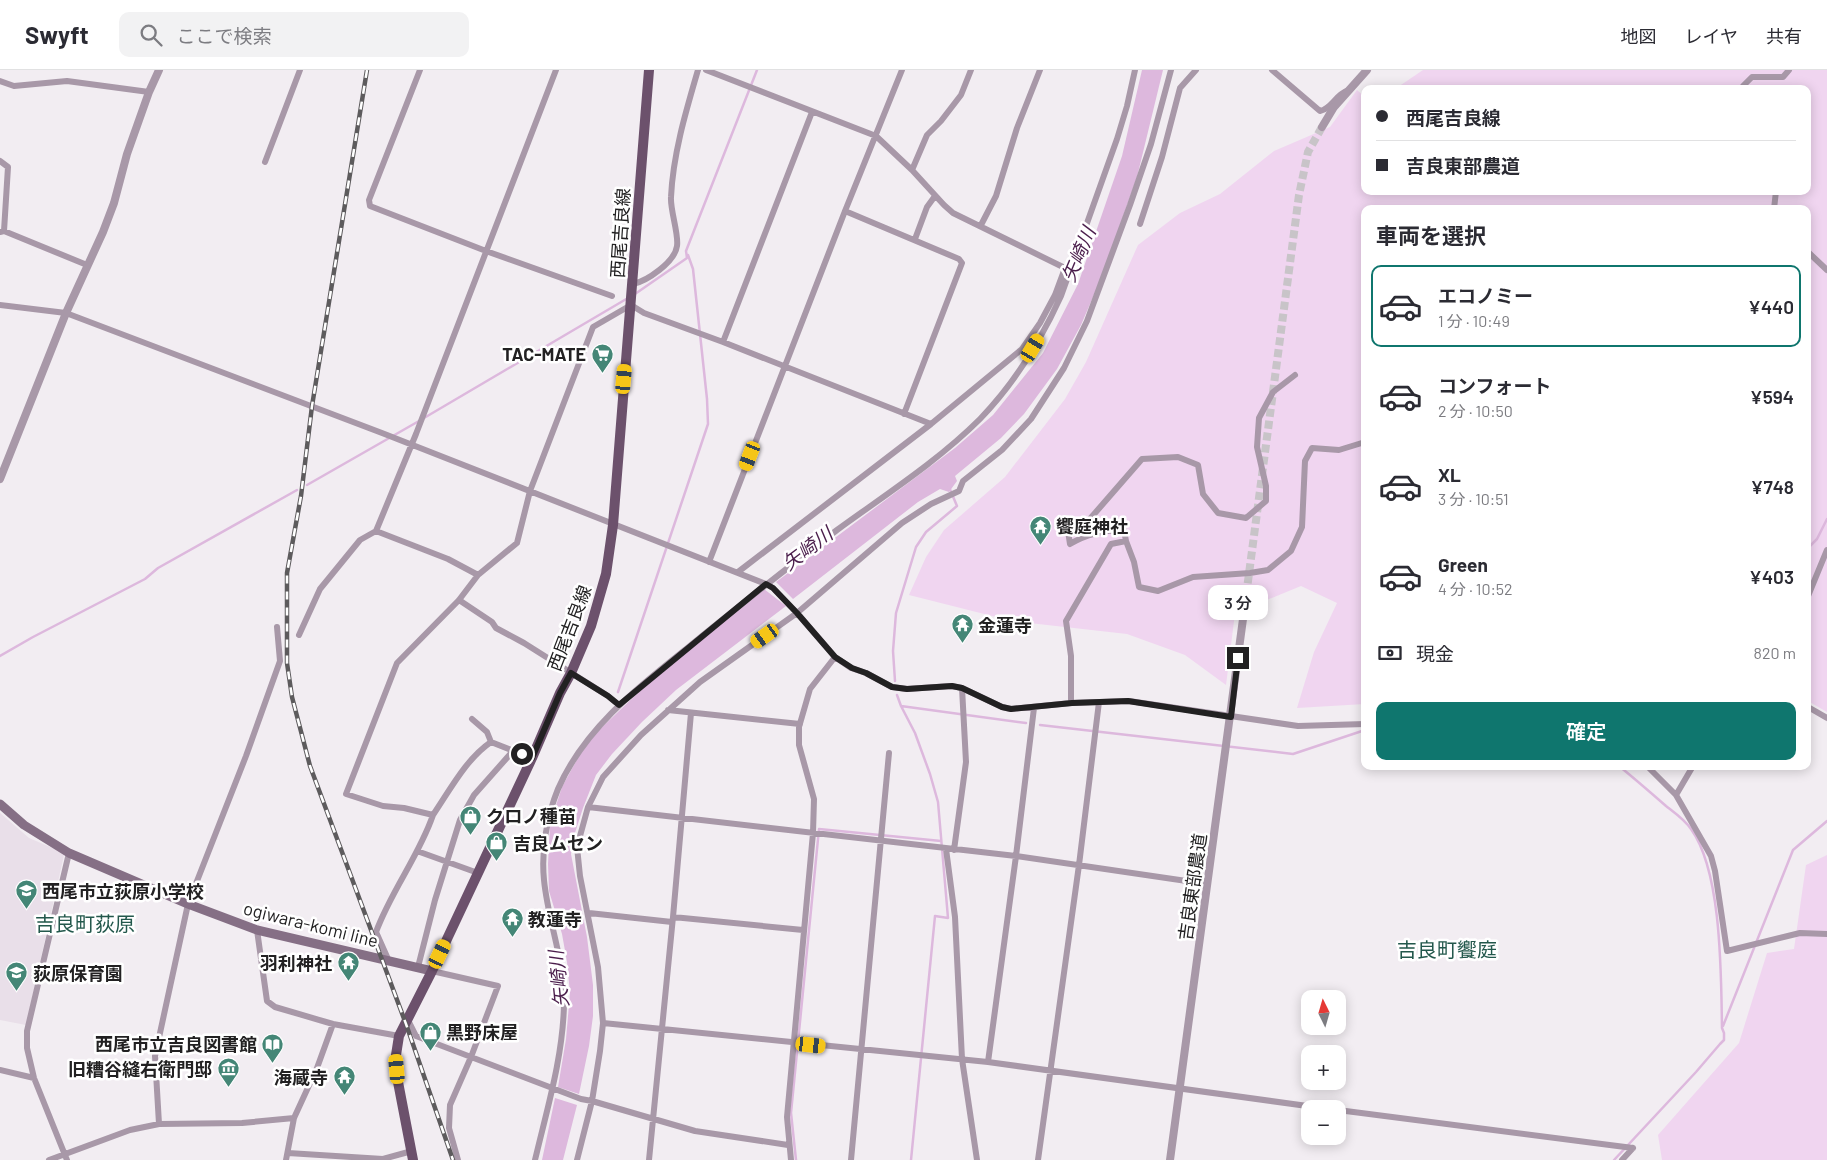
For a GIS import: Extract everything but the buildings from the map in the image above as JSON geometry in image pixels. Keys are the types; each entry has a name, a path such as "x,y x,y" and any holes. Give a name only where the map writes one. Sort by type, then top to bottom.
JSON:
{"main road":[{"name":"西尾吉良線","path":"413,1155 398,1082 396,1055 399,1036 432,971 532,758 560,693 571,673 591,626 606,574 613,525 649,70"},
{"name":"ogiwara-komi line","path":"0,804 24,825 69,853 188,904 257,930 388,959 432,971"}],"street":[{"path":"0,479 66,312 103,232 114,203 127,154 149,92 159,70"},
{"path":"265,162 300,70"},
{"path":"420,70 369,200 370,206 486,251 612,296"},
{"path":"300,635 320,589 360,540 376,531 416,434 556,70"},
{"path":"633,286 642,282 668,261 677,246 671,198 675,160 698,70"},
{"path":"706,70 876,136 953,213 1068,269"},
{"path":"709,562 845,211 902,70"},
{"path":"912,170 927,135 941,122 961,95 971,70"},
{"path":"981,226 996,196 1017,128 1040,70"},
{"path":"534,1160 555,1090 560,1052 564,1003 562,964 544,879 546,833 558,790 568,770 589,738 619,705 766,584 943,452 980,419 1008,386 1051,318 1116,139 1127,106 1135,70"},
{"path":"577,1160 592,1101 603,1023 598,966 580,876 577,847 588,807 604,778 641,735 668,710 700,682 797,613 902,523 932,504 959,492 963,481 1002,450 1031,419 1064,368 1087,321 1151,144 1171,70"},
{"path":"1140,224 1162,157 1180,88 1196,70"},
{"path":"1272,70 1320,111 1324,110 1343,91 1350,90"},
{"path":"1322,128 1334,107 1368,70"},
{"path":"1744,85 1752,78 1783,77 1789,70"},
{"path":"0,81 14,86 67,81 149,92"},
{"path":"723,342 812,112"},
{"path":"0,161 8,167 2,231 87,264"},
{"path":"915,239 927,207 935,196"},
{"path":"845,211 915,239 959,259 962,263 904,414"},
{"path":"1811,255 1827,270"},
{"path":"738,572 931,424 1022,349 1040,323 1068,269"},
{"path":"0,304 66,312 382,433 766,584 773,588 797,613 835,657 852,668 892,687 907,689 952,686 962,688 1002,707 1011,709 1072,703 1128,701 1298,726 1361,724"},
{"path":"434,815 404,808 383,806 346,794 398,662 458,600 478,575 517,543 530,491 593,327 631,305 644,313 931,424"},
{"path":"1295,375 1273,392 1259,418 1257,447 1266,486 1266,501 1246,518 1218,513 1203,494 1198,465 1178,457 1142,459 1082,528 1068,531 1070,544 1080,538 1112,530 1124,530 1134,562 1139,587 1158,591 1193,577 1268,570 1290,551 1302,527 1305,461 1312,448 1339,450 1361,443"},
{"path":"376,531 448,559 478,575"},
{"path":"1072,703 1071,656 1066,621 1111,544 1126,541"},
{"path":"1811,589 1827,550"},
{"path":"458,600 492,622 496,628 524,643 608,696 619,705"},
{"name":"吉良東部農道","path":"1170,1160 1243,619"},
{"path":"159,1124 155,1056 188,904 246,756 280,661 277,627"},
{"path":"791,1160 788,1145 787,1117 813,833 814,799 799,745 800,724 810,689 835,657"},
{"path":"954,850 966,762 962,688"},
{"path":"1038,1160 1079,865 1099,702"},
{"path":"988,1062 1034,708"},
{"path":"1811,709 1827,718"},
{"path":"668,710 690,714 800,724"},
{"path":"648,1160 673,920 690,714"},
{"path":"472,719 487,732 491,742 532,758"},
{"path":"388,959 376,932 385,908 434,815 460,774 484,746 491,742"},
{"path":"418,967 434,900 460,820 474,795 513,751"},
{"path":"851,1160 889,753"},
{"path":"1651,770 1676,795 1710,856 1715,871 1727,952 1800,933 1827,934"},
{"path":"1676,795 1691,770"},
{"path":"588,807 880,839 946,849 1016,856 1207,884"},
{"path":"946,849 955,917 962,1059 977,1160"},
{"path":"417,850 478,873"},
{"path":"66,1157 34,1078 27,1048 28,1031 69,853"},
{"path":"588,913 803,930"},
{"path":"257,930 267,1000 275,1007 333,1024 399,1036"},
{"path":"432,971 498,986 471,1057 450,1105 449,1128 458,1160"},
{"path":"407,1018 416,1036 581,1100 592,1101 695,1131 788,1145"},
{"path":"603,1023 988,1062 1301,1105"},
{"path":"286,1160 294,1118 318,1068 333,1024"},
{"path":"0,1070 34,1078"},
{"path":"1346,1111 1633,1148 1622,1160"},
{"path":"49,1160 66,1157 130,1130 159,1124 242,1123 294,1118"},
{"path":"288,1153 383,1159 413,1155"}],"shaded area":[{"path":"1142,70 1163,70 1137,177 1102,276 1081,325 1057,369 1024,414 1001,438 955,476 957,481 949,492 940,489 918,502 793,599 776,582 955,448 993,415 1043,353 1078,284 1122,156"},
{"path":"1423,70 1827,70 1827,712 1811,703 1811,205 1361,205 1361,704 1297,708 1314,652 1337,603 1301,586 1235,613 1226,685 1185,655 1127,634 1012,621 909,595 926,557 944,530 1005,477 1065,399 1086,362 1138,245 1180,213 1220,194 1274,151 1330,127 1357,90 1361,94 1361,195 1811,195 1811,85 1401,85"},
{"path":"764,589 786,606 676,690 642,722 612,754 596,775 574,836 571,854 587,937 593,985 593,1016 579,1094 558,1087 566,1039 570,993 562,934 549,891 548,864 550,824 562,787 580,754 595,734 668,664"},
{"name":"西尾市立荻原小学校","path":"0,813 29,838 62,852 64,855 26,1025 0,1020"},
{"path":"1827,855 1827,1160 1662,1160 1658,1135 1739,1043 1767,953 1794,949 1806,865"},
{"path":"555,1098 577,1105 563,1160 542,1160"}],"waterway":[{"path":"635,294 687,258 686,251 757,70"},
{"path":"618,692 708,424 693,269 688,255"},
{"path":"424,418 628,298"},
{"path":"307,485 419,421"},
{"path":"895,681 893,651 896,613 916,547 926,532 957,506 949,487"},
{"path":"0,656 145,579 158,568 297,490"},
{"path":"1811,545 1817,539 1827,519"},
{"path":"897,695 915,733 938,802 948,918 935,916 911,1160"},
{"path":"901,706 1026,723"},
{"path":"1040,725 1293,754 1361,731"},
{"path":"1614,1160 1724,1040 1718,925 1709,871 1701,848 1686,823 1624,770"},
{"path":"1723,1026 1793,850 1827,821"},
{"path":"796,1160 791,1113 819,829 941,841"}],"tunnel":[{"path":"1243,619 1299,195 1308,152 1322,127"}],"railway":[{"path":"367,70 312,406 301,496 287,573 287,663 292,697 310,766 406,1024 453,1160"}],"place":[{"name":"TAC-MATE","path":"602,373"},
{"name":"饗庭神社","path":"1040,545"},
{"name":"金蓮寺","path":"962,644"},
{"name":"クロノ種苗","path":"470,835"},
{"name":"吉良ムセン","path":"497,862"},
{"name":"西尾市立荻原小学校","path":"26,910"},
{"name":"教蓮寺","path":"512,938"},
{"name":"羽利神社","path":"348,982"},
{"name":"荻原保育園","path":"17,992"},
{"name":"黒野床屋","path":"430,1051"},
{"name":"西尾市立吉良図書館","path":"273,1063"},
{"name":"旧糟谷縫右衛門邸","path":"228,1088"},
{"name":"海蔵寺","path":"344,1096"}],"district":[{"name":"吉良町荻原","path":"85,923"},
{"name":"吉良町饗庭","path":"1447,949"}],"route":[{"path":"522,754 532,758 560,693 571,673 619,705 766,584 773,588 797,613 835,657 852,668 892,687 907,689 952,686 962,688 1002,707 1011,709 1072,703 1128,701 1231,717 1238,658"}],"water label":[{"name":"矢崎川","path":"1078,254"},
{"name":"矢崎川","path":"807,548"},
{"name":"矢崎川","path":"558,979"}]}
